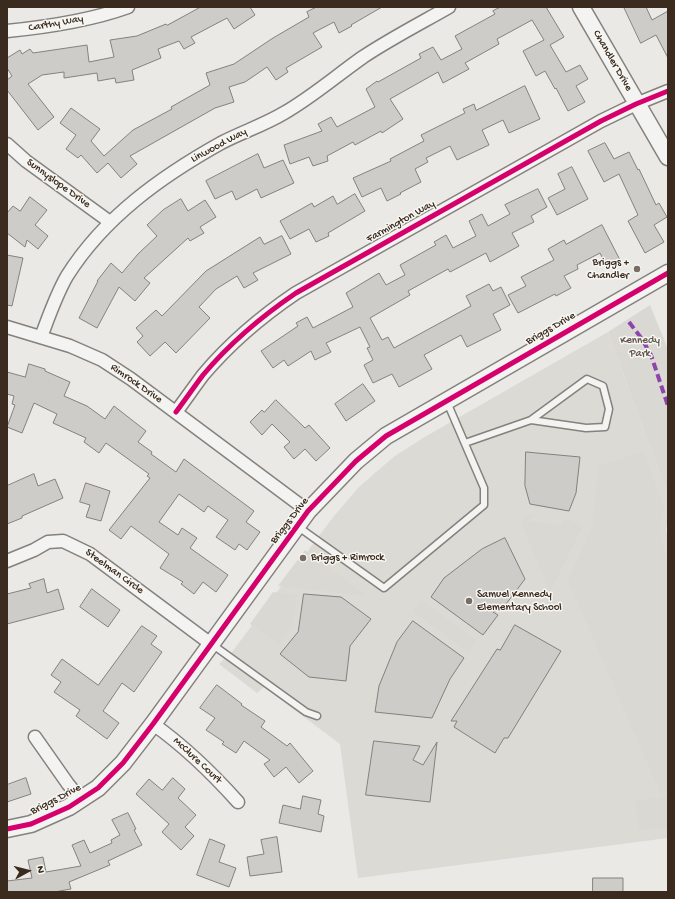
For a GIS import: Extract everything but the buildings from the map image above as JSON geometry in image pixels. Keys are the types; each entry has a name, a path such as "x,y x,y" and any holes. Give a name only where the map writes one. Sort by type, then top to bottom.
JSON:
{"street":[{"name":"Carthy Way","path":"7,31 60,24 102,15 128,7"},
{"name":"Linwood Way","path":"41,337 52,308 67,276 87,248 110,222 141,195 195,158 224,142 283,114 310,97 364,56 449,7"},
{"name":"Chandler Drive","path":"581,7 668,157"},
{"name":"Farmington Way","path":"176,412 203,375 231,344 296,293 601,121 636,104 668,91"},
{"name":"Sunnyslope Drive","path":"7,144 26,161 110,222"},
{"name":"Briggs Drive","path":"7,829 31,824 81,800 98,788 123,763 308,511 356,461 386,436 668,273"},
{"name":"Rimrock Drive","path":"7,327 70,346 102,360 131,379 308,511"},
{"name":"Steelman Circle","path":"7,561 34,550 48,542 63,541 90,554 211,644"},
{"name":"McClure Court","path":"153,724 168,734 214,776 238,802"},
{"name":"Briggs Drive","path":"35,738 81,800"}],"lane":[{"path":"465,444 531,420 587,379 603,386 609,409 605,427 586,428 531,420"},
{"path":"298,526 384,588 484,505 484,488 446,401"},
{"path":"211,644 306,712 317,716"}],"shaded area":[{"name":"Samuel Kennedy Elementary School","path":"608,332 668,496 668,519 666,530 668,538 668,838 358,878 340,744 264,687 257,693 219,664 232,652 334,516 359,487 376,472 395,456 423,438"}],"green space":[{"name":"Kennedy Park","path":"650,305 668,349 668,496 608,332"},
{"path":"643,452 664,506 659,530 668,566 668,792 661,794 568,581 593,525 598,466"},
{"path":"527,514 533,514 529,522 561,525 566,518 583,526 550,592 521,522"},
{"path":"305,550 367,596 278,586"},
{"path":"273,592 297,595 292,626 279,644 250,624"},
{"path":"421,600 476,640 468,652 413,611"},
{"path":"668,796 668,827 639,830 635,801"}],"marked path":[{"path":"629,322 642,339 651,355 668,406"}],"cycle path":[{"path":"176,412 203,375 235,341 271,311 296,293 601,121 636,104 668,91"},
{"path":"7,829 31,824 69,807 98,788 123,763 308,511 356,461 386,436 668,273"}],"place":[{"name":"Briggs + Chandler","path":"637,269"},
{"name":"Briggs + Rimrock","path":"303,558"},
{"name":"Samuel Kennedy Elementary School","path":"469,601"}]}
